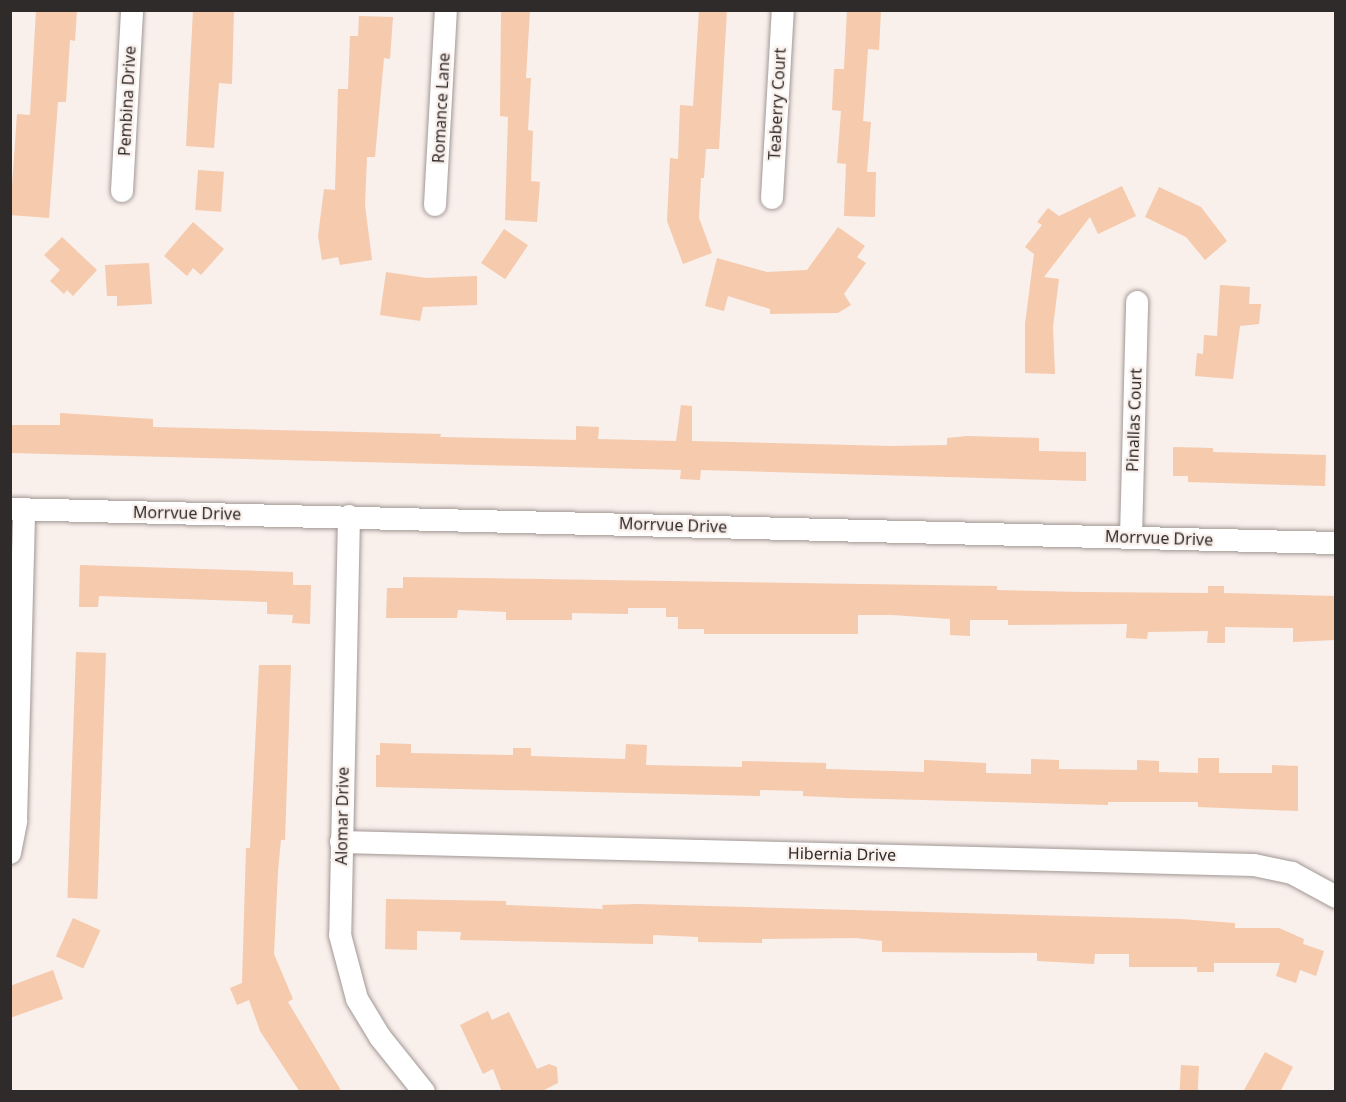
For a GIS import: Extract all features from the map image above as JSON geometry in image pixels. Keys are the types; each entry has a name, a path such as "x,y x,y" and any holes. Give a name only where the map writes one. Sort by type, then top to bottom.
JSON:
{"street":[{"name":"Pembina Drive","path":"122,191 132,10"},
{"name":"Romance Lane","path":"435,205 446,10"},
{"name":"Teaberry Court","path":"772,198 783,10"},
{"name":"Pinallas Court","path":"1131,537 1137,302"},
{"name":"Morrvue Drive","path":"17,509 1335,543"},
{"path":"10,853 16,821 17,509"},
{"name":"Alomar Drive","path":"349,516 340,935 346,968 357,999 380,1037 424,1092"},
{"name":"Hibernia Drive","path":"341,842 1254,865 1292,873 1335,897"}],"building":[{"path":"36,10 77,10 75,41 70,40 66,102 58,102 49,218 10,215 17,114 30,115"},
{"path":"193,10 234,10 232,84 219,83 214,148 186,146"},
{"path":"501,10 530,10 526,78 531,78 528,130 533,131 531,181 540,182 537,222 505,220 508,117 500,116"},
{"path":"699,10 727,10 719,149 706,149 704,178 701,178 699,218 712,253 683,264 667,221 670,158 678,159 680,105 693,106"},
{"path":"847,10 881,10 879,50 868,49 863,121 871,122 867,172 876,172 875,217 844,216 846,164 837,163 841,111 832,110 834,69 844,69"},
{"path":"359,16 393,17 390,59 384,58 375,157 367,157 365,205 372,260 340,265 338,257 322,260 318,236 324,189 335,190 338,89 348,89 350,36 358,36"},
{"path":"198,170 224,172 221,212 195,210"},
{"path":"1122,186 1136,216 1098,234 1090,217 1044,277 1059,279 1053,327 1055,374 1025,373 1025,324 1034,254 1025,247 1042,225 1037,222 1048,208 1059,216"},
{"path":"1159,187 1201,207 1227,241 1205,260 1186,237 1145,217"},
{"path":"193,222 224,249 201,275 193,268 187,276 164,256"},
{"path":"838,227 865,246 857,257 866,263 844,294 851,305 838,313 770,314 770,309 728,296 724,311 705,306 717,258 767,272 807,270"},
{"path":"504,229 528,245 505,279 481,263"},
{"path":"62,237 97,270 73,296 67,290 64,294 50,281 60,270 44,255"},
{"path":"149,263 152,304 117,306 117,296 107,296 105,265"},
{"path":"386,272 426,278 477,276 477,305 423,307 420,321 380,315"},
{"path":"1220,285 1250,287 1249,304 1261,304 1259,324 1240,326 1233,379 1195,376 1197,353 1203,354 1204,335 1217,336"},
{"path":"681,405 692,406 692,441 892,446 947,445 947,438 967,436 1039,438 1039,451 1086,452 1086,481 701,470 700,480 680,479 681,470 10,453 10,425 60,425 60,413 153,419 153,427 441,434 440,437 576,440 576,426 599,427 598,439 676,441"},
{"path":"1173,447 1213,448 1213,452 1326,455 1325,486 1188,482 1188,476 1173,476"},
{"path":"80,565 293,572 293,585 311,585 310,624 292,623 293,615 267,614 267,602 99,596 98,607 79,607"},
{"path":"403,577 997,586 997,590 1083,592 1208,593 1208,586 1224,586 1224,593 1335,596 1335,640 1293,642 1293,628 1225,627 1225,643 1207,643 1208,631 1148,632 1147,639 1126,638 1127,624 1008,625 1008,620 970,620 970,636 950,635 950,619 892,615 858,615 858,634 704,634 704,629 678,629 678,617 666,617 666,608 628,608 628,614 572,613 572,620 506,620 506,612 458,610 457,618 386,618 387,588 403,588"},
{"path":"76,652 106,653 97,899 67,898"},
{"path":"259,665 291,665 285,840 281,840 278,871 274,954 293,999 288,1002 342,1092 300,1092 260,1031 249,1000 237,1005 230,988 242,983 246,848 250,848"},
{"path":"380,743 411,744 411,753 513,755 513,748 531,748 531,756 625,759 626,744 647,745 646,765 742,767 742,761 826,763 826,769 924,772 924,760 986,763 986,773 1025,774 1031,774 1031,759 1059,760 1059,769 1137,770 1137,760 1159,761 1159,772 1198,773 1198,758 1219,758 1219,773 1272,773 1272,765 1298,766 1298,811 1198,807 1198,802 1108,802 1108,805 846,798 803,796 803,791 760,790 760,796 376,787 376,755 380,755"},
{"path":"386,899 506,901 506,905 603,909 602,905 638,904 1180,919 1235,923 1235,928 1279,928 1304,939 1303,944 1324,951 1316,976 1300,970 1296,983 1276,976 1280,963 1214,963 1214,972 1197,972 1197,967 1129,967 1129,954 1095,954 1094,964 1037,961 1037,953 882,952 882,941 856,938 762,939 762,943 698,942 698,937 653,935 653,944 460,940 461,932 417,931 417,950 385,949"},
{"path":"73,918 100,930 83,969 56,956"},
{"path":"53,970 63,999 10,1018 10,986"},
{"path":"488,1011 492,1020 509,1012 537,1069 549,1064 557,1067 558,1083 540,1092 502,1092 493,1069 483,1074 460,1025"},
{"path":"1265,1052 1293,1067 1280,1092 1243,1092"},
{"path":"1181,1065 1199,1066 1198,1092 1180,1092"}]}
